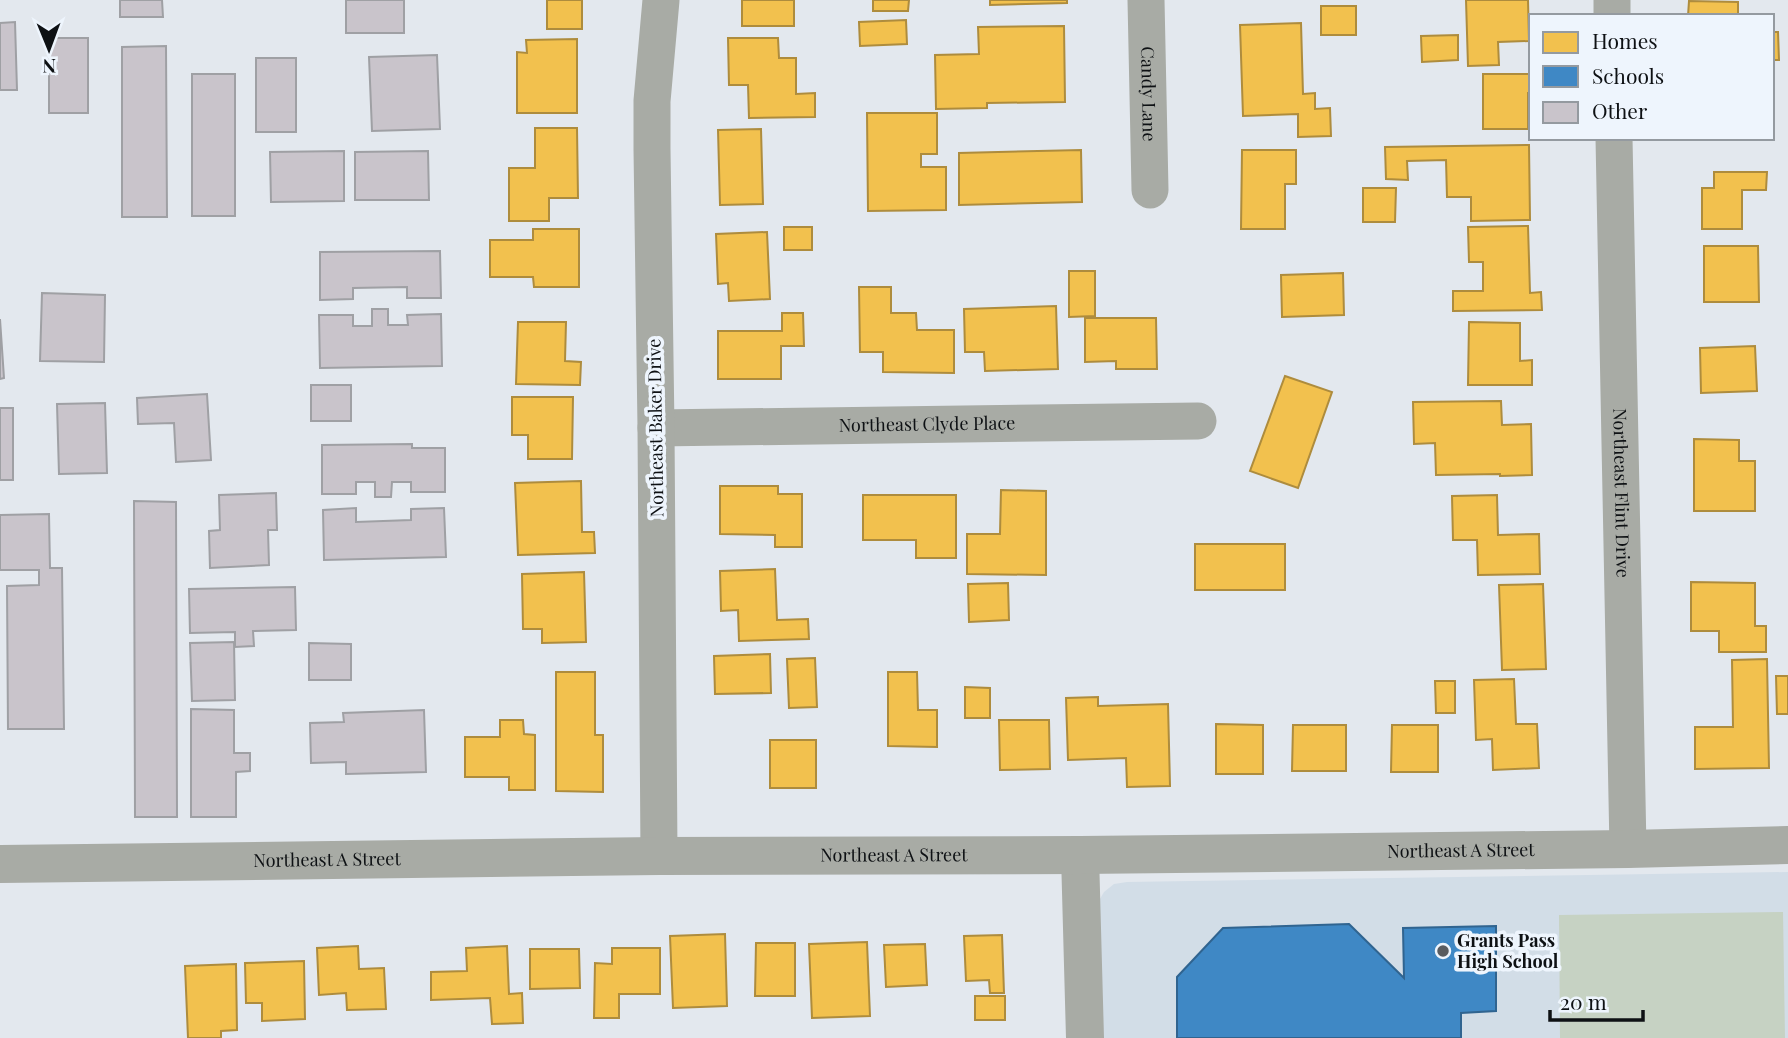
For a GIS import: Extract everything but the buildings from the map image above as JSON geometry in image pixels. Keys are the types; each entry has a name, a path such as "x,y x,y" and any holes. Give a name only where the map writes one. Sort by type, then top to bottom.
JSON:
{"street":[{"name":"Northeast Baker Drive","path":"659,856 652,101 661,0"},
{"name":"Candy Lane","path":"1146,0 1150,190"},
{"name":"Northeast Flint Drive","path":"1614,140 1628,849"},
{"name":"Northeast Clyde Place","path":"656,428 1198,421"},
{"name":"Northeast A Street","path":"0,864 659,856 1080,855 1788,845"},
{"path":"1080,855 1085,1038"}],"shaded area":[{"name":"Grants Pass High School","path":"1788,872 1788,1038 1103,1038 1097,904 1104,892 1114,884"}],"green space":[{"path":"1783,912 1785,1038 1560,1038 1559,915"}],"place":[{"name":"Grants Pass High School","path":"1443,951"}]}
